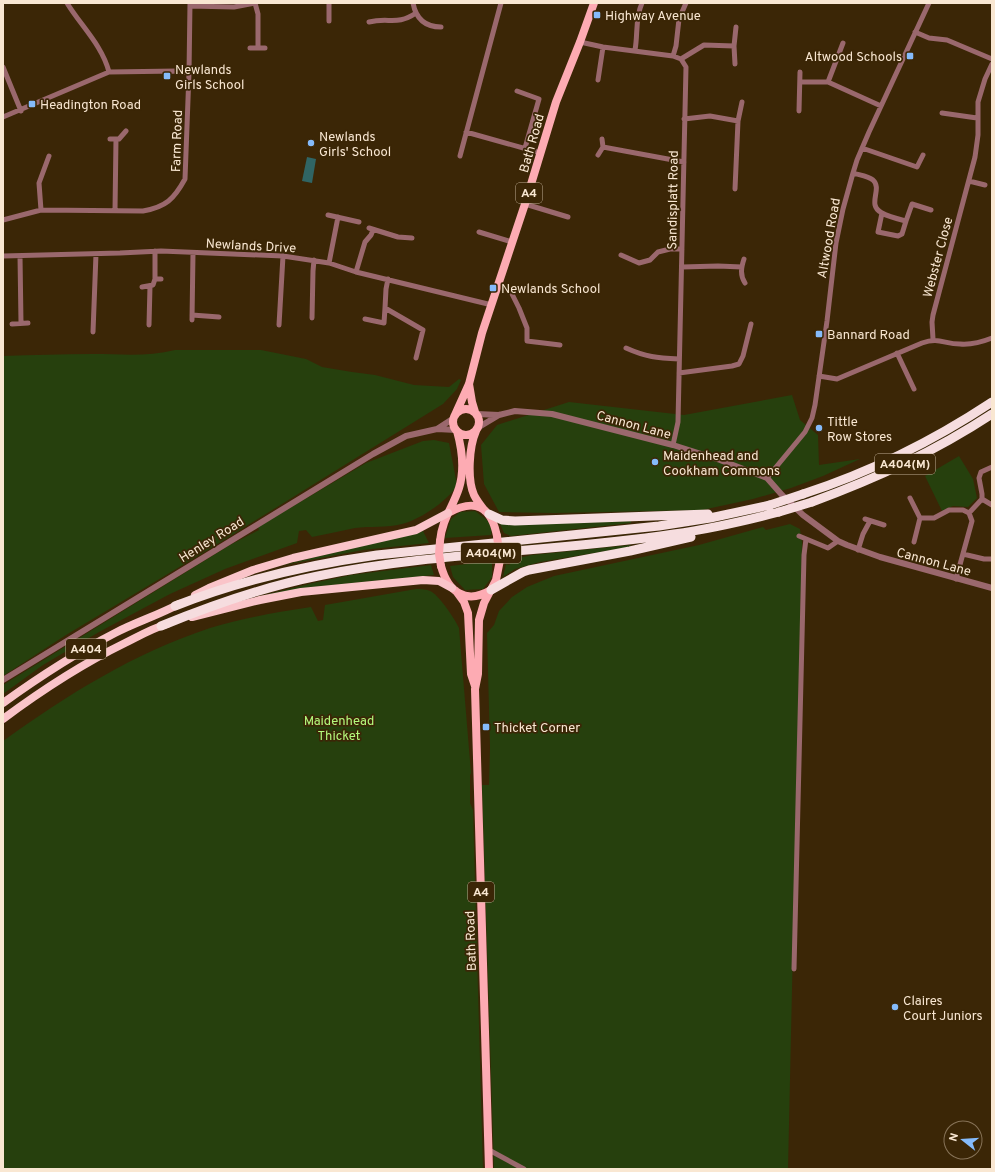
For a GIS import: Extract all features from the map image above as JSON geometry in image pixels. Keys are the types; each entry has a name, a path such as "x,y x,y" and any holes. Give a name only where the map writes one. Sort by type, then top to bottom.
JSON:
{"highway":[{"name":"A404(M)","path":"175,606 217,590 263,577 340,560 384,554 691,522 770,505 834,484 899,456 951,428 992,402"},
{"name":"A404(M)","path":"491,590 523,572 530,570 667,543 812,502 859,485 904,464 960,434 992,414"},
{"name":"A404(M)","path":"487,512 502,520 515,521 730,514"},
{"name":"A404","path":"3,703 85,649 209,588 253,570 293,558 416,530 448,513"},
{"name":"A404(M)","path":"161,626 203,609 255,591 338,572 449,557 652,537 729,525"},
{"name":"A404","path":"3,719 46,689 97,657 161,626 260,600 322,589 424,580 439,581 454,590"}],"main road":[{"name":"Bath Road","path":"455,416 469,384 482,333 525,204 556,102 594,3"},
{"name":"Bath Road","path":"469,384 472,402 476,413"},
{"path":"466,409 476,413 479,420 471,446 471,485 475,497 487,512 497,536 500,560 496,580 491,590 482,595 464,595 454,590 444,576 441,566 440,541 442,526 458,490 461,477 462,450 454,425 455,416 459,412 466,409"},
{"path":"457,431 468,435 477,429"},
{"path":"448,513 468,506 477,507 487,512"},
{"name":"Bath Road","path":"454,590 464,602 468,614 472,674 475,689 490,1169"},
{"name":"Bath Road","path":"475,689 478,674 479,620 484,603 491,590"}],"street":[{"path":"67,3 96,43 107,64 109,72"},
{"path":"190,4 234,7 255,3 258,14 258,48"},
{"path":"329,3 329,21"},
{"path":"413,3 416,14 424,23 431,27 441,28"},
{"path":"460,156 501,3"},
{"path":"635,50 637,41 637,19 642,3"},
{"path":"673,56 676,46 679,19 686,3"},
{"name":"Altwood Road","path":"767,478 805,432 812,418 827,321 836,244 843,209 853,173 862,148 929,3"},
{"name":"Farm Road","path":"3,220 40,210 143,211 155,209 167,203 177,194 185,179 190,4"},
{"path":"369,22 378,20 400,21 416,14"},
{"path":"735,64 734,46 736,27"},
{"path":"915,32 929,38 947,40 992,59"},
{"path":"580,42 603,47 673,56 681,59 704,45 734,46"},
{"path":"828,82 843,43"},
{"path":"598,80 603,47"},
{"path":"250,48 265,48"},
{"name":"Sandisplatt Road","path":"673,445 678,422 682,267 686,67 681,59"},
{"name":"Webster Close","path":"933,339 933,315 975,157 978,135 978,102 985,79 992,64"},
{"path":"3,67 21,110"},
{"path":"3,117 109,72 189,72"},
{"path":"799,111 800,72"},
{"path":"800,82 828,82 881,106"},
{"path":"517,91 539,99 525,148"},
{"path":"735,189 738,121 742,102"},
{"path":"942,113 977,118"},
{"path":"684,119 710,116 738,121"},
{"path":"115,210 113,139 119,139 126,131"},
{"path":"466,132 541,152"},
{"path":"598,155 603,147 602,139"},
{"path":"603,147 684,162"},
{"path":"862,148 919,168 923,155"},
{"path":"40,210 40,183 49,156"},
{"path":"853,173 872,179 875,182 877,186 874,201 876,208 882,213 906,221"},
{"path":"969,181 986,185"},
{"path":"525,204 568,217"},
{"path":"882,213 878,232 898,236 902,234 912,204 931,210"},
{"path":"328,215 359,222"},
{"path":"329,263 338,217"},
{"path":"356,272 365,242 371,235 371,229 412,238"},
{"path":"479,232 512,242"},
{"path":"621,255 639,263 650,260 658,252 670,249 682,249"},
{"path":"142,287 153,285 155,279 155,251"},
{"name":"Newlands Drive","path":"3,256 155,251 283,256 329,263 356,272 492,305"},
{"path":"193,253 192,318 219,317"},
{"path":"93,332 96,254"},
{"path":"20,256 22,323"},
{"path":"279,325 283,256"},
{"path":"744,259 742,278 745,283"},
{"path":"312,318 314,260"},
{"path":"682,267 742,267"},
{"path":"155,279 161,279"},
{"path":"365,319 384,323 388,279"},
{"path":"499,283 511,292 527,328 528,341 560,345"},
{"path":"150,286 150,326"},
{"path":"385,308 423,330 416,358"},
{"path":"12,324 28,323"},
{"path":"679,373 739,364 743,356 751,324"},
{"path":"819,376 837,379 933,339 960,344 979,343 992,338"},
{"path":"626,348 641,355 679,359"},
{"path":"897,353 914,389"},
{"name":"Cannon Lane","path":"477,429 500,415 515,411 552,414 673,445 720,460 767,478 771,485 803,515 838,541 858,550 992,588"},
{"name":"Cannon Lane","path":"476,413 500,415"},
{"name":"Henley Road","path":"3,680 373,454 406,436 436,428 455,416"},
{"name":"Henley Road","path":"436,428 457,431"},
{"path":"969,513 982,499 979,478 981,472 992,467"},
{"path":"910,498 920,518 914,542"},
{"path":"982,499 992,505"},
{"path":"920,518 934,518 949,510 963,510 969,513 972,521 956,578"},
{"path":"858,550 863,534 868,525 867,520 884,524"},
{"path":"799,536 828,548 838,541"},
{"path":"794,969 804,555 806,539"},
{"path":"963,554 984,560 992,559"},
{"path":"489,1150 524,1169"}],"green space":[{"path":"175,350 261,350 306,359 322,367 375,375 414,385 449,387 459,379 461,380 457,389 443,404 211,548 66,635 3,676 3,356 70,354 134,355 155,354"},
{"path":"792,395 800,420 818,435 819,465 860,459 823,476 791,488 753,499 702,510 554,513 499,512 484,484 481,445 497,425 569,402 684,415"},
{"path":"434,440 449,443 457,485 447,497 424,514 409,522 396,525 355,528 312,537 306,530 299,531 297,543 225,569 170,594 99,632 43,665 3,694 3,685 230,545 259,530 258,527 366,463 423,441"},
{"path":"959,456 973,479 977,498 968,507 953,506 942,511 925,476"},
{"path":"475,511 487,520 492,528 491,535 445,538 451,519 460,512"},
{"path":"631,521 631,523 511,536 504,533 500,524"},
{"path":"790,524 800,529 802,543 788,1169 494,1169 482,785 489,785 490,747 487,633 494,625 499,611 512,597 527,587 554,576 699,545 763,527 766,530"},
{"path":"423,531 429,543 363,550 279,566"},
{"path":"631,546 624,548 540,562 515,569 503,577 506,564 509,565 514,559 532,555"},
{"path":"492,561 492,577 483,589 465,590 453,577 450,566"},
{"path":"431,565 434,575 322,586 260,596 351,575"},
{"name":"Maidenhead Thicket","path":"416,589 428,590 439,598 459,628 471,773 470,803 473,810 483,1169 3,1169 3,741 52,707 102,677 182,638 235,621 311,607 318,621 323,620 325,605"}],"water":[{"path":"307,157 316,159 312,183 302,181"}],"place":[{"name":"Highway Avenue","path":"597,15"},
{"name":"Altwood Schools","path":"910,56"},
{"name":"Newlands Girls School","path":"167,76"},
{"name":"Headington Road","path":"32,104"},
{"name":"Newlands Girls' School","path":"311,143"},
{"name":"Newlands School","path":"493,288"},
{"name":"Bannard Road","path":"819,334"},
{"name":"Tittle Row Stores","path":"819,428"},
{"name":"Maidenhead and Cookham Commons","path":"655,462"},
{"name":"Thicket Corner","path":"486,727"},
{"name":"Claires Court Juniors","path":"895,1007"}]}
